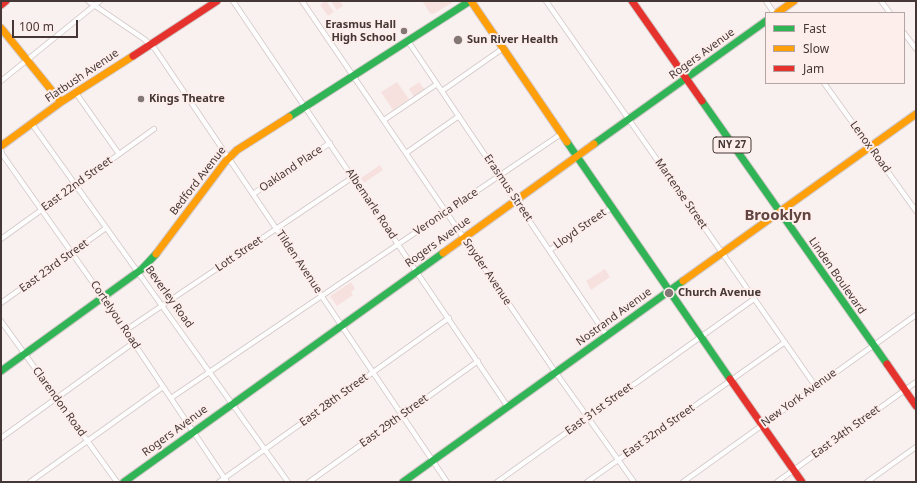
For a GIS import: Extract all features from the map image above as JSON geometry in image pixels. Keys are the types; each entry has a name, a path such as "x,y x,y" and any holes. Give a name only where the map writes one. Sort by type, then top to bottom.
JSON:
{"main road":[{"path":"1,5 6,1"},
{"path":"470,1 700,337 802,482"},
{"name":"Bedford Avenue","path":"1,371 138,272 154,257 229,158 241,147 470,1"},
{"name":"Linden Boulevard","path":"632,1 916,406"},
{"path":"778,12 794,1"},
{"name":"Flatbush Avenue","path":"1,148 61,102 213,2"},
{"name":"Rogers Avenue","path":"124,482 765,22"},
{"path":"1,28 61,102"},
{"name":"Nostrand Avenue","path":"403,482 916,114"}],"street":[{"path":"88,1 150,44"},
{"path":"1,81 100,1"},
{"name":"Albemarle Road","path":"233,1 508,406"},
{"name":"Snyder Avenue","path":"302,1 556,373 634,482"},
{"name":"Martense Street","path":"546,1 816,386"},
{"path":"766,1 775,12"},
{"path":"881,1 889,12"},
{"path":"905,34 916,50"},
{"name":"Erasmus Street","path":"408,41 607,336"},
{"name":"Tilden Avenue","path":"150,44 448,482"},
{"path":"442,91 502,48"},
{"path":"384,120 437,84"},
{"name":"Lenox Road","path":"825,84 916,211"},
{"path":"76,93 119,154"},
{"path":"406,153 459,116"},
{"name":"Beverley Road","path":"32,124 288,482"},
{"name":"East 22nd Street","path":"1,239 154,129"},
{"name":"Veronica Place","path":"171,398 561,134"},
{"name":"Oakland Place","path":"253,194 330,143"},
{"name":"Cortelyou Road","path":"1,148 2,154 126,330 133,343 226,480"},
{"name":"Lott Street","path":"126,330 353,177"},
{"name":"Lloyd Street","path":"550,250 611,208"},
{"name":"East 23rd Street","path":"1,303 106,228"},
{"name":"East 31st Street","path":"497,482 754,299"},
{"name":"New York Avenue","path":"683,482 916,315"},
{"name":"East 28th Street","path":"219,482 226,480 265,449 449,318"},
{"name":"Clarendon Road","path":"1,321 117,482"},
{"name":"East 32nd Street","path":"587,482 784,342"},
{"path":"1,438 133,343"},
{"name":"East 29th Street","path":"309,482 478,361"},
{"name":"East 34th Street","path":"777,482 916,382"},
{"path":"30,482 163,387"},
{"path":"867,482 916,447"}],"shaded area":[{"path":"325,1 334,12 328,16 320,5"},
{"path":"331,1 340,1 343,6 337,10"},
{"path":"422,1 455,1 433,14 430,13"},
{"path":"397,82 409,99 393,110 381,92"},
{"path":"419,82 425,90 414,97 409,89"},
{"path":"380,165 383,170 364,183 361,178"},
{"path":"605,269 610,277 591,290 586,281"},
{"path":"351,282 355,289 351,292 353,295 337,306 330,296"}],"traffic: fast":[{"path":"289,117 470,1"},
{"path":"594,144 765,22"},
{"path":"702,101 887,364"},
{"path":"567,142 730,379"},
{"path":"124,482 443,253"},
{"path":"1,371 142,269 156,254"},
{"path":"403,482 683,281"}],"traffic: slow":[{"path":"471,1 567,142"},
{"path":"778,12 794,1"},
{"path":"1,28 61,102"},
{"path":"1,146 61,102 133,56"},
{"path":"683,281 916,114"},
{"path":"156,254 225,162 237,150 289,117"},
{"path":"443,253 594,144"}],"traffic: jam":[{"path":"1,5 6,1"},
{"path":"133,56 217,1"},
{"path":"632,1 702,101"},
{"path":"887,364 916,406"},
{"path":"730,379 802,482"}],"place":[{"name":"Erasmus Hall High School","path":"404,31"},
{"name":"Sun River Health","path":"458,40"},
{"name":"Kings Theatre","path":"141,99"},
{"name":"Church Avenue","path":"669,293"}],"district":[{"name":"Brooklyn","path":"778,216"}]}
